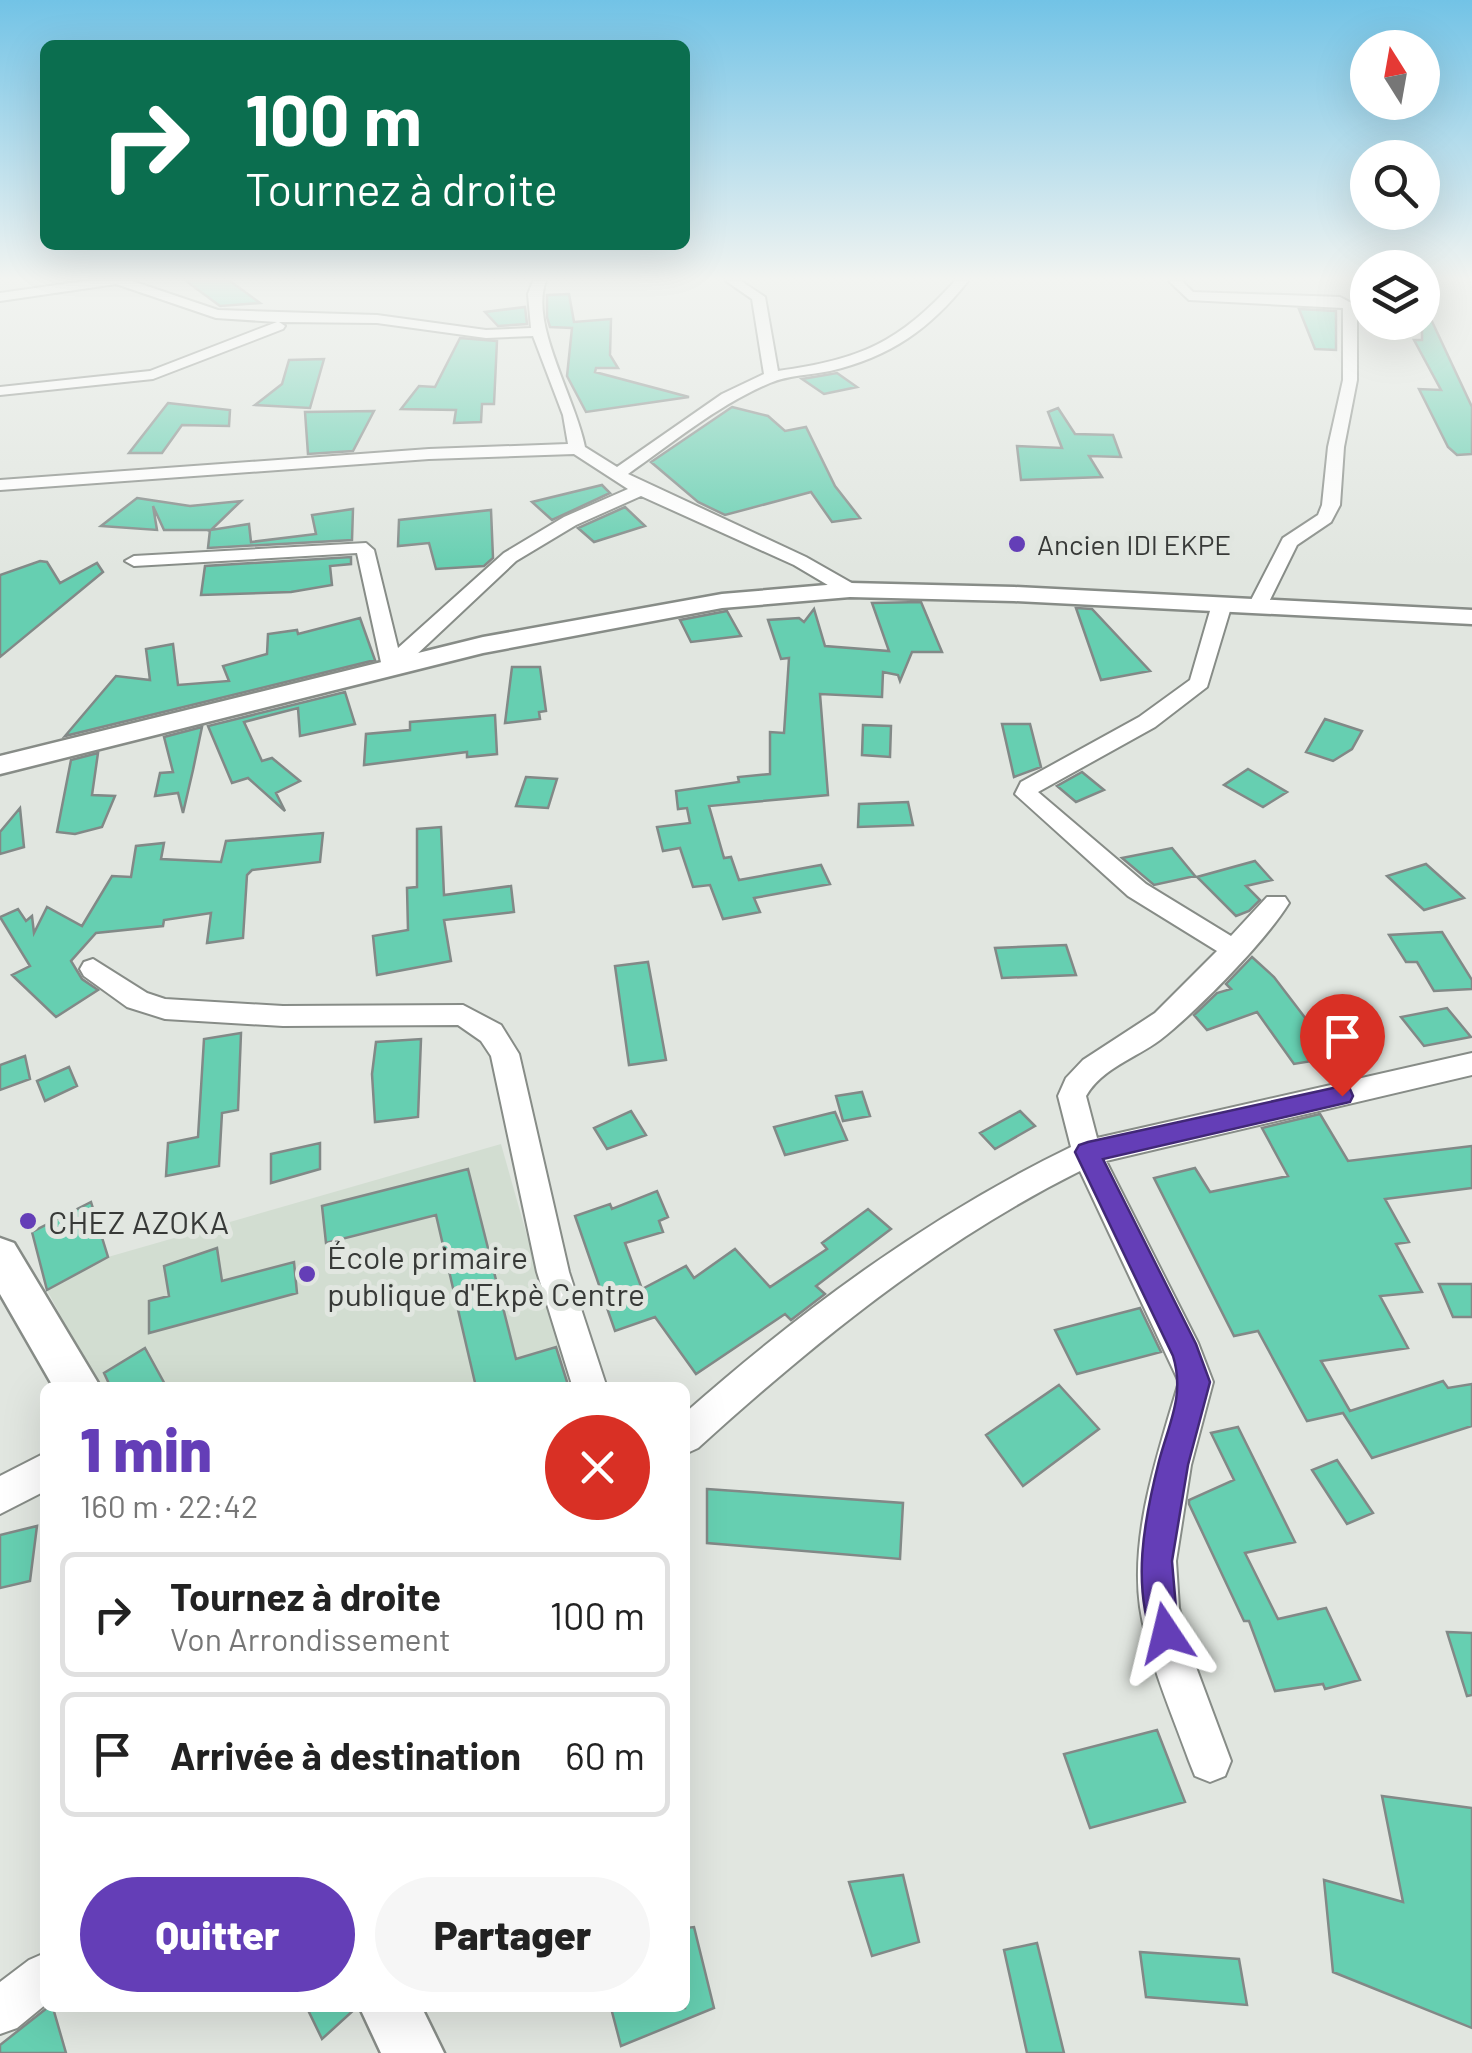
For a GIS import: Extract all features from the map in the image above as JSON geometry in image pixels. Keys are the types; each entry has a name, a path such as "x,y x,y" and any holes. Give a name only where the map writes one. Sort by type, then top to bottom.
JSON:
{"street":[{"path":"0,391 145,377"},
{"path":"556,377 571,413 576,450"},
{"path":"615,476 728,397 770,377"},
{"path":"1258,606 1289,542 1325,518 1331,505 1336,447 1350,377"},
{"path":"0,486 446,452 576,450 641,490 800,561 850,590"},
{"path":"392,665 510,557 570,521 641,490"},
{"path":"134,561 360,547 365,550 392,665"},
{"path":"0,765 483,644 722,601 850,590 1472,617"},
{"path":"1222,604 1200,682 1147,722 1029,787 1026,794 1137,890 1233,948"},
{"path":"1210,1761 1173,1659 1160,1608 1157,1561 1173,1465 1196,1382 1088,1152 1070,1102 1074,1090 1090,1074 1151,1032 1276,902"},
{"path":"93,969 136,1000 165,1009 265,1016 464,1015 491,1033 505,1054 553,1272 588,1382"},
{"path":"690,1432 760,1369 919,1248 1002,1194 1088,1152 1472,1064"},
{"path":"0,1256 76,1382"},
{"path":"0,1496 40,1474"},
{"path":"0,2011 40,1980"},
{"path":"392,2012 414,2053"}],"shaded area":[{"name":"École primaire publique d'Ekpè Centre","path":"501,1144 569,1382 95,1382 47,1290 108,1257"}],"building":[{"path":"284,377 319,377 310,408 255,405 282,384"},
{"path":"440,377 495,377 494,404 482,404 481,422 454,423 456,410 401,409 419,386 435,387"},
{"path":"567,377 613,377 689,397 586,412"},
{"path":"842,377 857,387 824,394 802,379"},
{"path":"1434,377 1458,377 1472,407 1472,454 1457,455 1448,447 1419,389 1441,390"},
{"path":"168,403 230,410 229,426 182,425 162,453 129,453"},
{"path":"732,407 768,416 785,431 806,427 835,486 860,518 832,522 811,492 725,515 698,502 651,462"},
{"path":"1058,408 1075,434 1113,435 1121,457 1089,456 1102,477 1021,480 1017,446 1062,448 1048,412"},
{"path":"374,411 353,451 308,454 305,412"},
{"path":"602,485 610,493 552,520 532,502"},
{"path":"137,498 190,506 241,501 211,530 249,524 251,542 316,534 312,515 353,509 352,540 208,548 210,530 164,530 153,506 157,530 101,526"},
{"path":"625,507 645,526 594,542 578,528"},
{"path":"491,510 493,558 484,566 436,569 429,543 398,546 399,520"},
{"path":"351,557 351,564 330,566 332,585 291,592 201,595 205,566"},
{"path":"47,562 60,583 97,563 103,572 0,657 0,575"},
{"path":"921,602 942,652 912,652 900,681 898,675 883,672 882,697 820,694 828,795 709,806 724,858 731,857 739,880 821,865 830,884 754,898 760,912 723,919 710,885 693,887 680,848 663,851 657,827 690,823 687,808 678,809 676,791 770,774 770,732 784,733 789,658 781,659 768,620 799,618 804,622 814,609 825,646 889,651 872,603"},
{"path":"1076,608 1092,609 1150,671 1101,680"},
{"path":"727,611 741,636 691,642 680,620"},
{"path":"360,618 375,660 65,736 116,676 150,680 146,649 173,644 178,685 229,681 223,666 267,654 268,634 297,630 298,634"},
{"path":"512,667 540,667 546,711 539,712 540,719 505,723"},
{"path":"345,692 355,724 300,736 298,708 244,722 262,761 272,758 300,781 276,793 285,811 248,778 232,783 208,726"},
{"path":"495,715 497,754 467,757 467,752 364,765 366,734 410,730 410,722"},
{"path":"1325,719 1362,731 1352,749 1333,761 1306,752"},
{"path":"1002,724 1030,724 1041,767 1014,777"},
{"path":"863,725 891,726 890,757 862,755"},
{"path":"202,727 183,813 178,793 155,796 160,773 173,772 164,737"},
{"path":"98,753 92,795 115,796 102,827 75,834 57,832 71,760"},
{"path":"1248,769 1287,792 1263,807 1224,785"},
{"path":"1082,772 1104,790 1076,802 1057,786"},
{"path":"526,777 557,779 548,808 516,806"},
{"path":"908,802 913,825 858,827 859,804"},
{"path":"20,808 24,847 0,854 0,832"},
{"path":"441,827 444,895 511,886 514,912 444,920 451,961 377,975 373,936 408,930 407,888 417,887 417,829"},
{"path":"323,833 320,862 252,870 247,875 243,938 207,943 211,913 164,920 163,926 96,933 71,961 82,979 98,990 56,1017 12,975 30,966 0,917 18,909 26,921 32,916 34,933 47,907 82,926 112,876 131,877 136,846 164,843 161,859 221,862 226,841"},
{"path":"1172,848 1195,876 1154,885 1122,858"},
{"path":"1255,861 1272,880 1246,886 1260,900 1249,911 1236,916 1197,877"},
{"path":"1426,864 1464,898 1424,910 1387,876"},
{"path":"1442,932 1472,980 1472,989 1434,991 1417,962 1406,962 1389,935"},
{"path":"1066,945 1076,975 1002,978 995,948"},
{"path":"1252,957 1274,977 1335,1057 1294,1064 1257,1012 1207,1030 1194,1015 1217,993 1231,989 1226,984"},
{"path":"648,962 666,1060 629,1065 615,966"},
{"path":"1447,1008 1471,1037 1424,1046 1401,1017"},
{"path":"241,1033 238,1110 222,1113 219,1166 166,1176 168,1143 198,1137 204,1039"},
{"path":"421,1039 418,1117 375,1122 372,1074 376,1042"},
{"path":"25,1056 30,1079 0,1090 0,1065"},
{"path":"69,1067 77,1086 45,1101 37,1081"},
{"path":"862,1092 870,1116 843,1121 836,1096"},
{"path":"631,1111 646,1135 607,1149 594,1128"},
{"path":"1020,1111 1035,1126 995,1149 980,1133"},
{"path":"835,1112 847,1140 785,1155 774,1127"},
{"path":"1320,1114 1348,1161 1472,1146 1472,1188 1385,1199 1409,1242 1396,1244 1422,1292 1380,1296 1408,1348 1321,1361 1350,1411 1443,1381 1448,1388 1472,1384 1472,1426 1372,1458 1343,1413 1307,1421 1258,1331 1234,1336 1154,1178 1195,1168 1210,1192 1288,1176 1262,1128"},
{"path":"320,1143 320,1169 271,1183 271,1154"},
{"path":"468,1169 516,1359 556,1347 567,1382 475,1382 436,1215 326,1243 322,1206"},
{"path":"657,1191 668,1217 659,1221 663,1232 625,1243 642,1289 686,1266 694,1278 735,1249 770,1287 827,1249 822,1243 868,1209 891,1229 816,1286 825,1294 791,1320 785,1314 696,1374 655,1317 615,1331 575,1216 610,1204 612,1209"},
{"path":"91,1202 108,1257 47,1290 32,1232"},
{"path":"217,1248 222,1281 294,1262 297,1293 149,1333 149,1301 169,1296 164,1266"},
{"path":"1439,1284 1472,1284 1472,1317 1453,1317"},
{"path":"1140,1308 1161,1352 1077,1374 1055,1330"},
{"path":"145,1348 164,1382 108,1382 104,1373"},
{"path":"1059,1385 1099,1429 1023,1486 986,1435"},
{"path":"1238,1427 1295,1542 1245,1553 1278,1619 1326,1608 1360,1680 1325,1689 1323,1684 1275,1691 1249,1621 1244,1621 1189,1504 1189,1500 1234,1480 1211,1433"},
{"path":"1337,1460 1373,1513 1347,1524 1312,1470"},
{"path":"707,1489 903,1503 900,1559 707,1543"},
{"path":"37,1526 30,1581 0,1588 0,1535"},
{"path":"1447,1632 1472,1633 1472,1695 1467,1696"},
{"path":"1157,1730 1185,1802 1090,1828 1064,1754"},
{"path":"1382,1796 1472,1808 1472,2028 1333,1972 1324,1880 1403,1902"},
{"path":"903,1875 919,1942 872,1956 849,1882"},
{"path":"690,1927 694,1927 714,2008 621,2046 612,2012 690,2012"},
{"path":"1037,1943 1064,2053 1027,2053 1004,1950"},
{"path":"1140,1952 1239,1959 1247,2005 1146,1997"},
{"path":"42,2012 54,2012 66,2053 0,2053 0,2045"},
{"path":"309,2012 352,2012 322,2039"}],"place":[{"name":"Ancien IDI EKPE","path":"1017,544"},
{"name":"CHEZ AZOKA","path":"28,1221"},
{"name":"École primaire publique d'Ekpè Centre","path":"307,1274"}],"route":[{"path":"1166,1633 1157,1561 1173,1465 1196,1382 1088,1152 1342,1096"}]}
